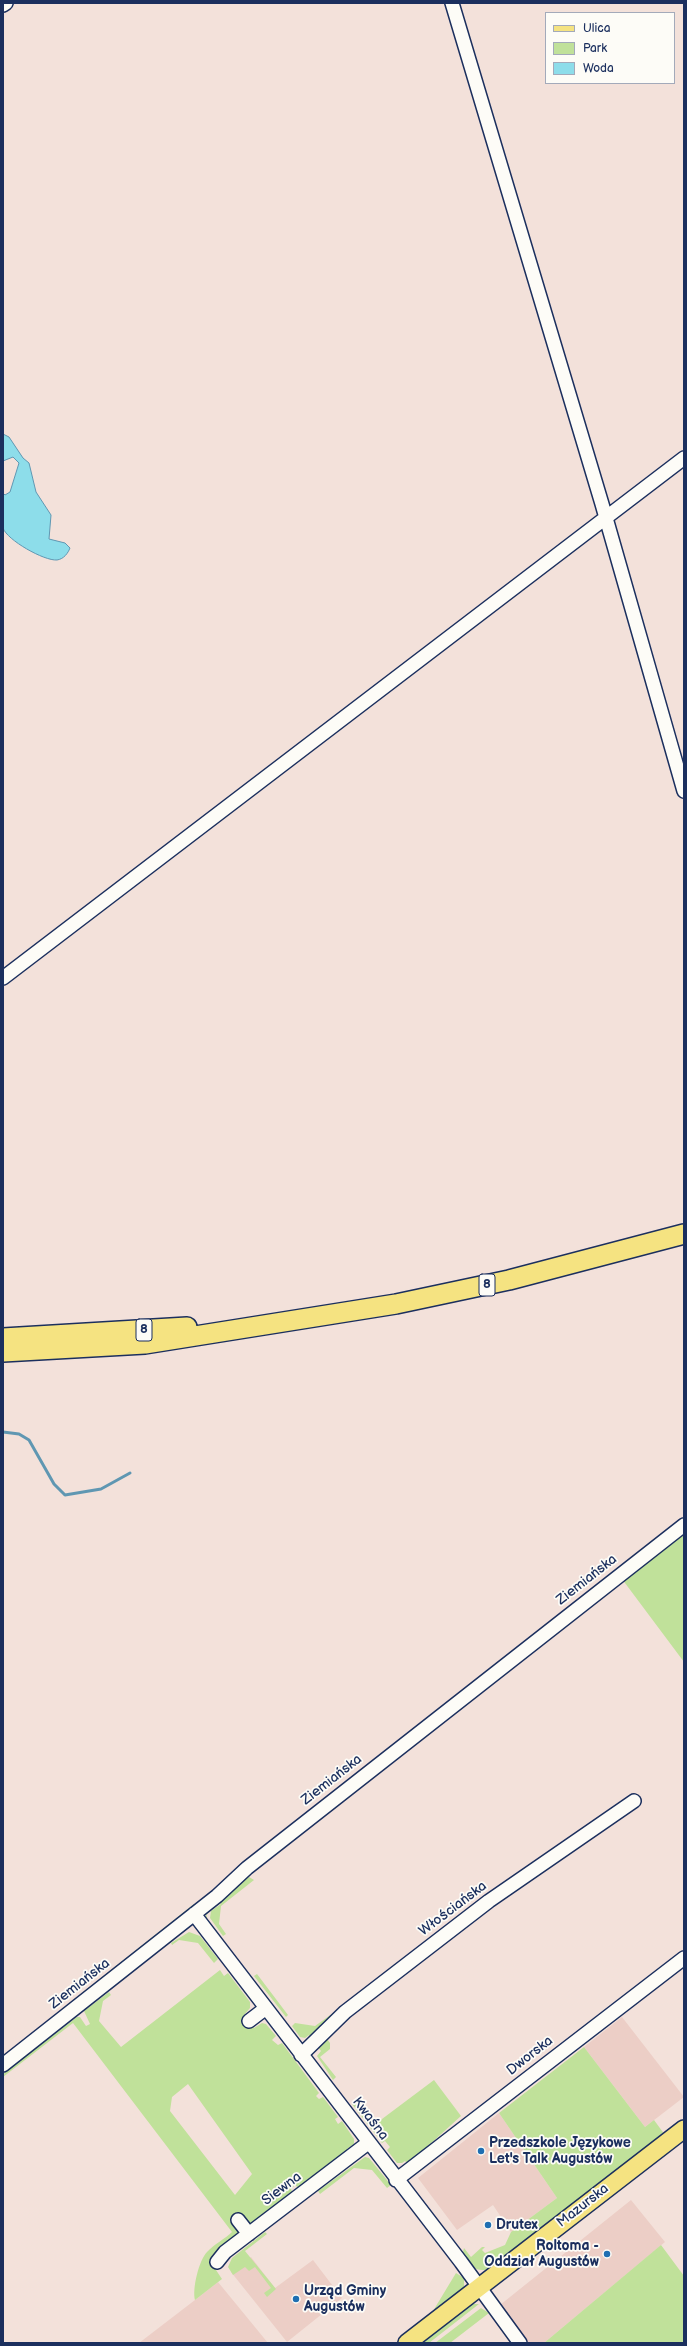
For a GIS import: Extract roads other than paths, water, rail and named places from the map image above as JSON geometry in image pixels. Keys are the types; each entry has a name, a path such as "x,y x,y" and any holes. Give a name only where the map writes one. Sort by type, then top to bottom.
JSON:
{"highway":[{"name":"8","path":"3,1352 145,1344 220,1334 286,1321 396,1304 509,1280 684,1234"},
{"name":"8","path":"3,1338 286,1321"}],"main road":[{"name":"Mazurska","path":"407,2343 684,2129"}],"street":[{"path":"452,3 606,517 684,791"},
{"path":"3,978 684,458"},
{"name":"Ziemiańska","path":"3,2065 194,1914 253,1863 684,1525"},
{"name":"Włościańska","path":"301,2055 345,2012 489,1901 634,1801"},
{"name":"Kwaśna","path":"194,1914 520,2343"},
{"name":"Dworska","path":"396,2180 684,1958"},
{"path":"249,2021 266,2008"},
{"name":"Siewna","path":"217,2262 225,2252 368,2143"},
{"path":"238,2220 249,2234"}],"water":[{"path":"3,434 9,437 23,458 29,463 36,492 51,515 49,539 65,543 70,548 67,554 62,558 57,560 51,559 27,549 11,538 3,528 3,493 5,495 10,492 19,463 13,457 3,461"}],"waterway":[{"path":"3,1432 19,1434 29,1440 54,1484 65,1495 101,1489 130,1473"}],"place":[{"name":"Przedszkole Językowe Let's Talk Augustów","path":"481,2151"},
{"name":"Drutex","path":"488,2225"},
{"name":"Roltoma - Oddział Augustów","path":"607,2254"},
{"name":"Urząd Gminy Augustów","path":"296,2299"}]}
